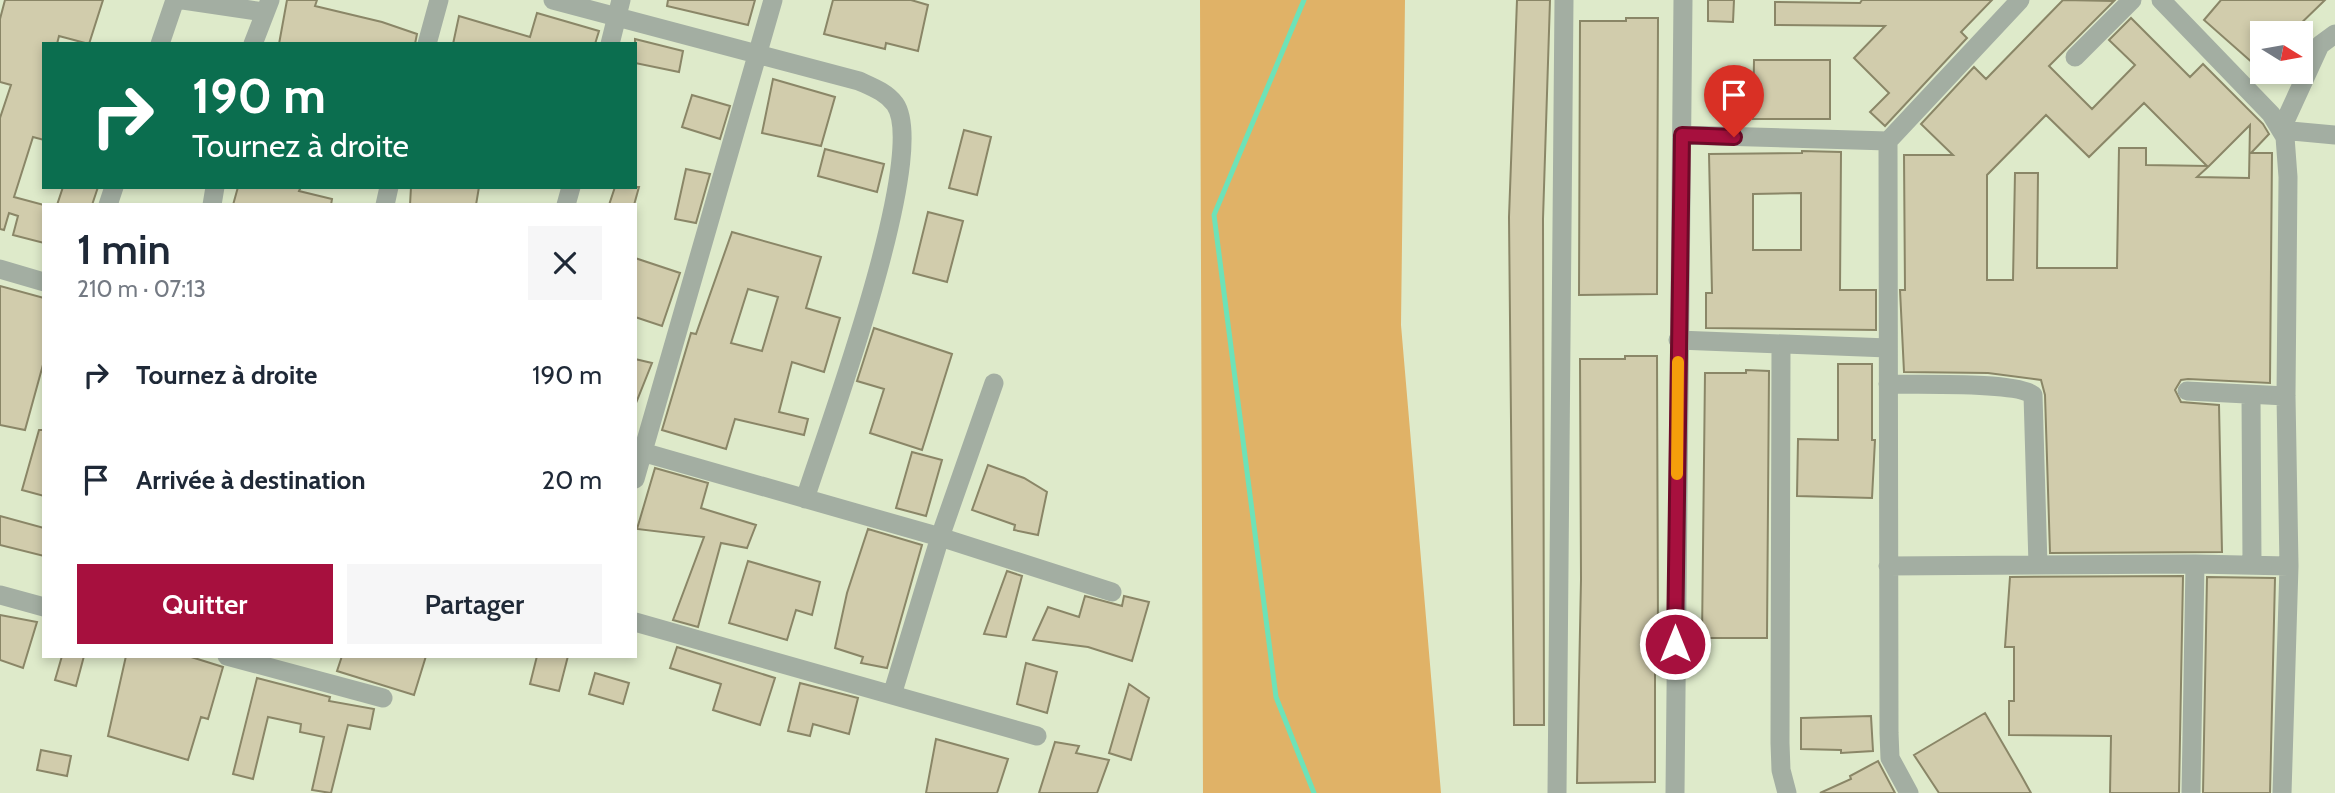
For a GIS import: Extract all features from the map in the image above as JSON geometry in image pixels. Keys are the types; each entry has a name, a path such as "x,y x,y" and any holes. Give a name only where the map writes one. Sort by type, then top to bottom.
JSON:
{"street":[{"path":"161,42 174,0"},
{"path":"183,0 267,6 254,42"},
{"path":"428,42 439,0"},
{"path":"553,0 619,9 859,81 881,92 896,105 903,133 902,159 888,233 805,499"},
{"path":"774,0 639,451 940,537 1112,592"},
{"path":"1557,793 1564,0"},
{"path":"1675,793 1683,0"},
{"path":"1909,793 1890,758 1888,141 2020,0"},
{"path":"2075,57 2132,0"},
{"path":"2161,0 2271,114 2285,137 2288,177 2286,396 2289,566 2282,793"},
{"path":"611,42 619,9"},
{"path":"2281,130 2320,45 2335,34"},
{"path":"2281,130 2335,135"},
{"path":"1682,135 1888,141"},
{"path":"0,269 42,281"},
{"path":"1678,340 1888,348"},
{"path":"1780,344 1780,743 1781,770 1787,793"},
{"path":"892,695 940,537 994,383"},
{"path":"1888,384 1997,387 2028,390 2034,395 2038,565"},
{"path":"2188,391 2286,396"},
{"path":"2251,395 2252,563"},
{"path":"1888,566 2252,563 2289,566"},
{"path":"2191,793 2195,564"},
{"path":"0,595 42,606"},
{"path":"637,623 1037,736"},
{"path":"259,660 383,698"}],"shaded area":[{"path":"1200,0 1405,0 1401,325 1441,793 1203,793"}],"building":[{"path":"5,0 103,0 90,42 59,36 58,42 42,42 42,139 33,137 14,197 42,204 42,242 13,235 18,216 9,213 4,230 0,229 0,118 11,85 0,82 0,19"},
{"path":"287,0 317,0 315,6 382,22 417,34 415,42 279,42"},
{"path":"668,0 755,0 748,25 667,6"},
{"path":"833,0 911,0 928,5 918,51 886,43 885,49 824,34"},
{"path":"1517,0 1550,0 1543,219 1544,725 1514,725 1509,217"},
{"path":"1708,0 1734,0 1733,22 1708,21"},
{"path":"1862,0 1992,0 1961,32 1967,38 1885,126 1870,112 1889,93 1854,58 1885,26 1775,25 1775,2 1860,3"},
{"path":"2063,0 2114,1 2049,66 2092,109 2135,65 2109,40 2131,18 2190,77 2203,64 2263,124 2269,134 2251,153 2272,153 2270,383 2188,379 2181,380 2175,390 2181,402 2219,405 2222,552 2050,553 2045,395 2041,380 1988,373 1904,372 1900,290 1905,290 1904,155 1953,155 1921,124 1974,67 1986,79","holes":["2144,103 2207,166 2146,165 2146,148 2119,148 2117,268 2037,268 2038,173 2015,173 2013,280 1987,280 1987,175 2046,115 2089,157","2250,125 2249,178 2197,177 2209,166"]},
{"path":"2221,0 2325,0 2303,21 2250,21 2250,61 2204,20"},
{"path":"537,13 599,31 596,42 453,42 459,16 530,37"},
{"path":"1626,18 1658,18 1657,294 1579,295 1580,21 1626,21"},
{"path":"635,39 683,51 679,72 637,63"},
{"path":"1754,60 1830,60 1830,119 1753,119"},
{"path":"773,79 835,97 821,146 762,133"},
{"path":"692,95 730,106 720,139 682,127"},
{"path":"964,130 991,137 977,195 949,188"},
{"path":"825,149 884,164 877,192 818,176"},
{"path":"1841,152 1840,290 1876,290 1876,330 1706,328 1706,293 1712,293 1709,154","holes":["1801,193 1801,250 1753,250 1753,194"]},
{"path":"686,169 710,174 696,223 675,219"},
{"path":"639,187 635,203 610,203 614,189"},
{"path":"62,189 97,189 93,203 58,203"},
{"path":"237,189 300,189 299,191 332,199 331,203 234,203"},
{"path":"411,189 479,189 476,203 410,203"},
{"path":"928,212 963,221 947,282 913,273"},
{"path":"732,232 821,257 806,308 840,318 824,372 792,362 779,412 808,419 804,435 735,419 726,449 662,430 691,333 696,334","holes":["748,289 778,297 762,351 731,343"]},
{"path":"637,259 680,273 662,326 637,318"},
{"path":"0,286 42,297 42,368 25,430 0,425"},
{"path":"874,328 952,354 922,450 870,433 884,389 857,381"},
{"path":"1625,356 1657,356 1658,638 1655,638 1655,782 1577,783 1581,579 1580,359 1625,359"},
{"path":"637,359 652,363 637,400"},
{"path":"1838,364 1872,364 1872,440 1875,440 1872,498 1797,496 1798,439 1838,440"},
{"path":"1746,370 1769,371 1767,638 1702,638 1705,373 1746,373"},
{"path":"39,430 42,430 42,495 22,490"},
{"path":"912,452 942,460 926,516 896,508"},
{"path":"988,465 1024,478 1047,492 1038,535 1014,530 1015,525 972,510"},
{"path":"655,468 708,483 701,508 756,525 747,548 721,543 698,627 673,620 704,537 637,529"},
{"path":"0,516 42,527 42,556 0,545"},
{"path":"868,529 922,545 887,668 861,663 863,657 835,648 847,593"},
{"path":"748,561 820,582 812,615 796,610 787,640 729,623"},
{"path":"1007,571 1022,576 1006,637 984,634"},
{"path":"2183,576 2179,793 2110,793 2111,736 2009,735 2009,701 2014,701 2014,647 2005,647 2010,577"},
{"path":"2207,577 2275,578 2270,793 2203,793"},
{"path":"1085,596 1122,606 1124,596 1149,602 1132,661 1088,647 1033,640 1048,607 1079,617"},
{"path":"0,615 37,622 23,668 0,660"},
{"path":"677,647 775,678 760,725 713,710 721,684 670,668"},
{"path":"61,658 83,658 76,686 55,680"},
{"path":"126,658 194,658 223,667 208,719 201,717 188,760 108,736"},
{"path":"341,658 425,658 414,695 337,671"},
{"path":"536,658 567,658 559,691 530,684"},
{"path":"1026,663 1057,672 1047,713 1017,704"},
{"path":"595,673 629,683 623,704 589,694"},
{"path":"257,678 330,697 329,701 374,709 370,729 348,725 331,793 312,790 324,737 300,732 301,724 268,717 253,779 233,774"},
{"path":"800,683 858,698 849,734 813,724 810,736 788,731"},
{"path":"1129,684 1149,698 1131,760 1109,753"},
{"path":"1985,713 2031,793 1939,793 1914,755"},
{"path":"1871,716 1873,751 1841,753 1841,750 1801,749 1801,718"},
{"path":"936,739 1008,759 997,793 926,793"},
{"path":"1055,742 1079,746 1076,753 1109,760 1097,793 1039,793"},
{"path":"41,750 71,756 67,776 37,770"},
{"path":"1878,761 1895,793 1820,793 1851,779 1850,776"}],"waterway":[{"path":"1304,0 1214,215 1276,697 1314,793"}],"slow traffic":[{"path":"1677,474 1678,362"}],"route":[{"path":"1675,644 1682,135 1734,137"}]}
